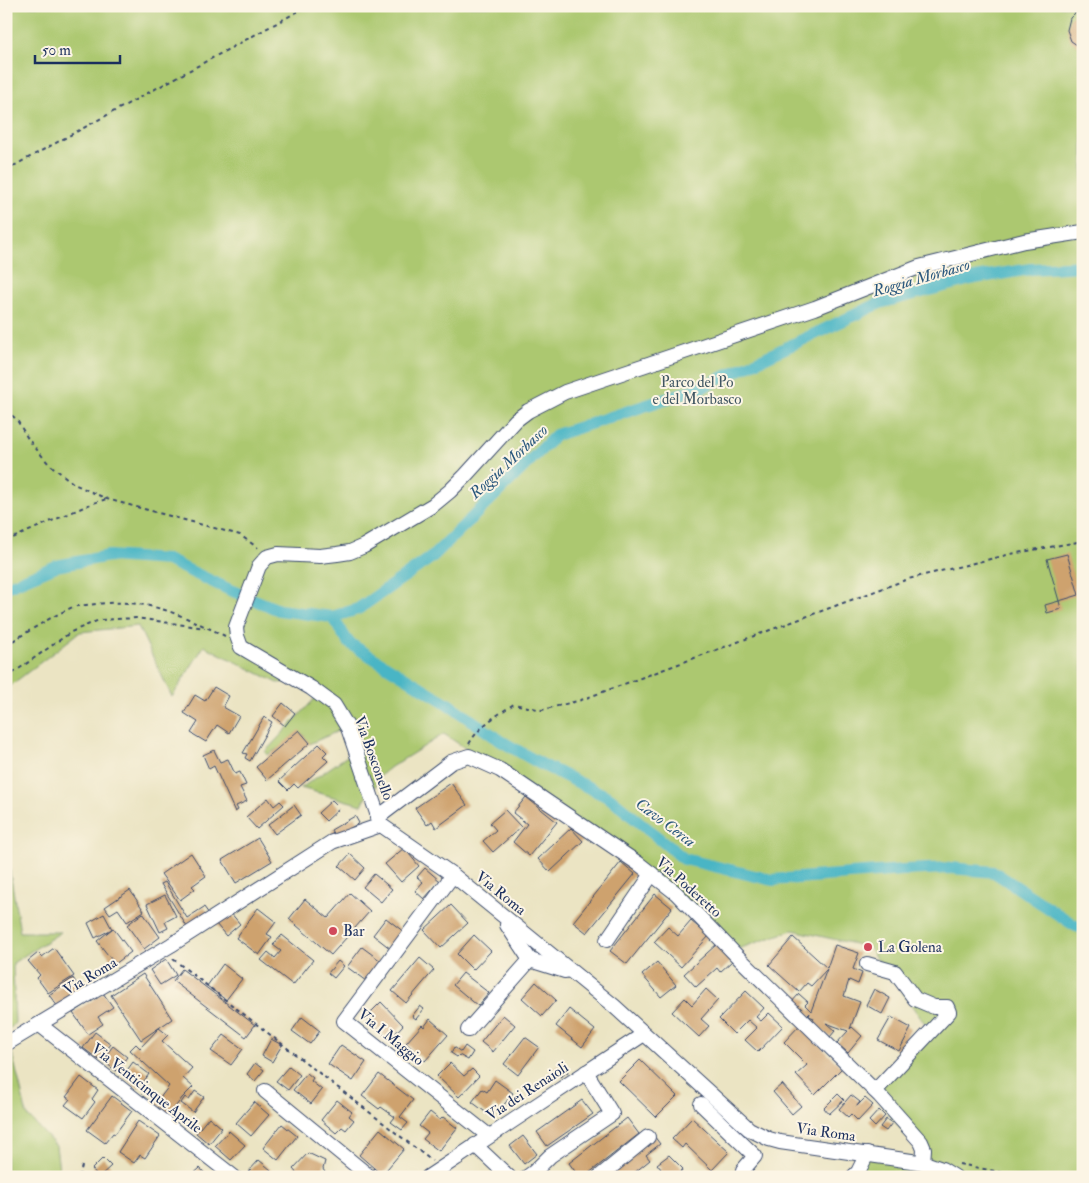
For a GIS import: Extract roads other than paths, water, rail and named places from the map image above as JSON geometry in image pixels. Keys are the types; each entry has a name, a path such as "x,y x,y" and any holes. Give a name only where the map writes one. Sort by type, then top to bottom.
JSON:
{"street":[{"name":"Via Bosconello","path":"379,822 348,728 334,706 311,688 242,647 237,636 236,627 263,562 278,554 328,555 350,552 364,546 433,505 455,486 516,420 528,411 565,392 816,308 919,267 1024,241 1083,232"},
{"name":"Via Poderetto","path":"379,822 451,762 468,756 500,770 639,864 676,893 738,957 875,1091 921,1142 929,1164"},
{"name":"Via Roma","path":"6,1044 171,945 332,842 379,822 453,875 500,913 644,1034 738,1120 760,1135 780,1142 929,1164"},
{"path":"607,940 652,874"},
{"name":"Via I Maggio","path":"453,875 344,1021 489,1136"},
{"path":"500,913 530,960 573,973"},
{"path":"468,1030 530,960"},
{"path":"867,964 894,972 915,999 934,1007 947,1007 949,1012 875,1091"},
{"name":"Via Venticinque Aprile","path":"40,1025 234,1177"},
{"name":"Via dei Renaioli","path":"434,1173 644,1034"},
{"path":"527,1177 550,1156 612,1114 586,1072"},
{"path":"265,1092 370,1177"},
{"path":"701,1104 756,1156 743,1170 742,1177"},
{"path":"599,1177 648,1137"},
{"path":"476,1145 509,1177"},
{"path":"853,1177 858,1172 867,1154"},
{"path":"929,1164 953,1170"}],"waterway":[{"name":"Roggia Morbasco","path":"6,587 56,566 109,556 167,560 230,590 279,610 332,617 358,609 432,557 556,435 705,386 880,303 975,278 1031,269 1083,266"},
{"name":"Cavo Cerca","path":"332,617 349,643 445,702 501,741 539,763 610,798 684,859 772,880 951,868 994,872 1083,929"}],"place":[{"name":"Bar","path":"333,931"},
{"name":"La Golena","path":"868,947"}],"park label":[{"name":"Parco del Po e del Morbasco","path":"697,390"}]}
